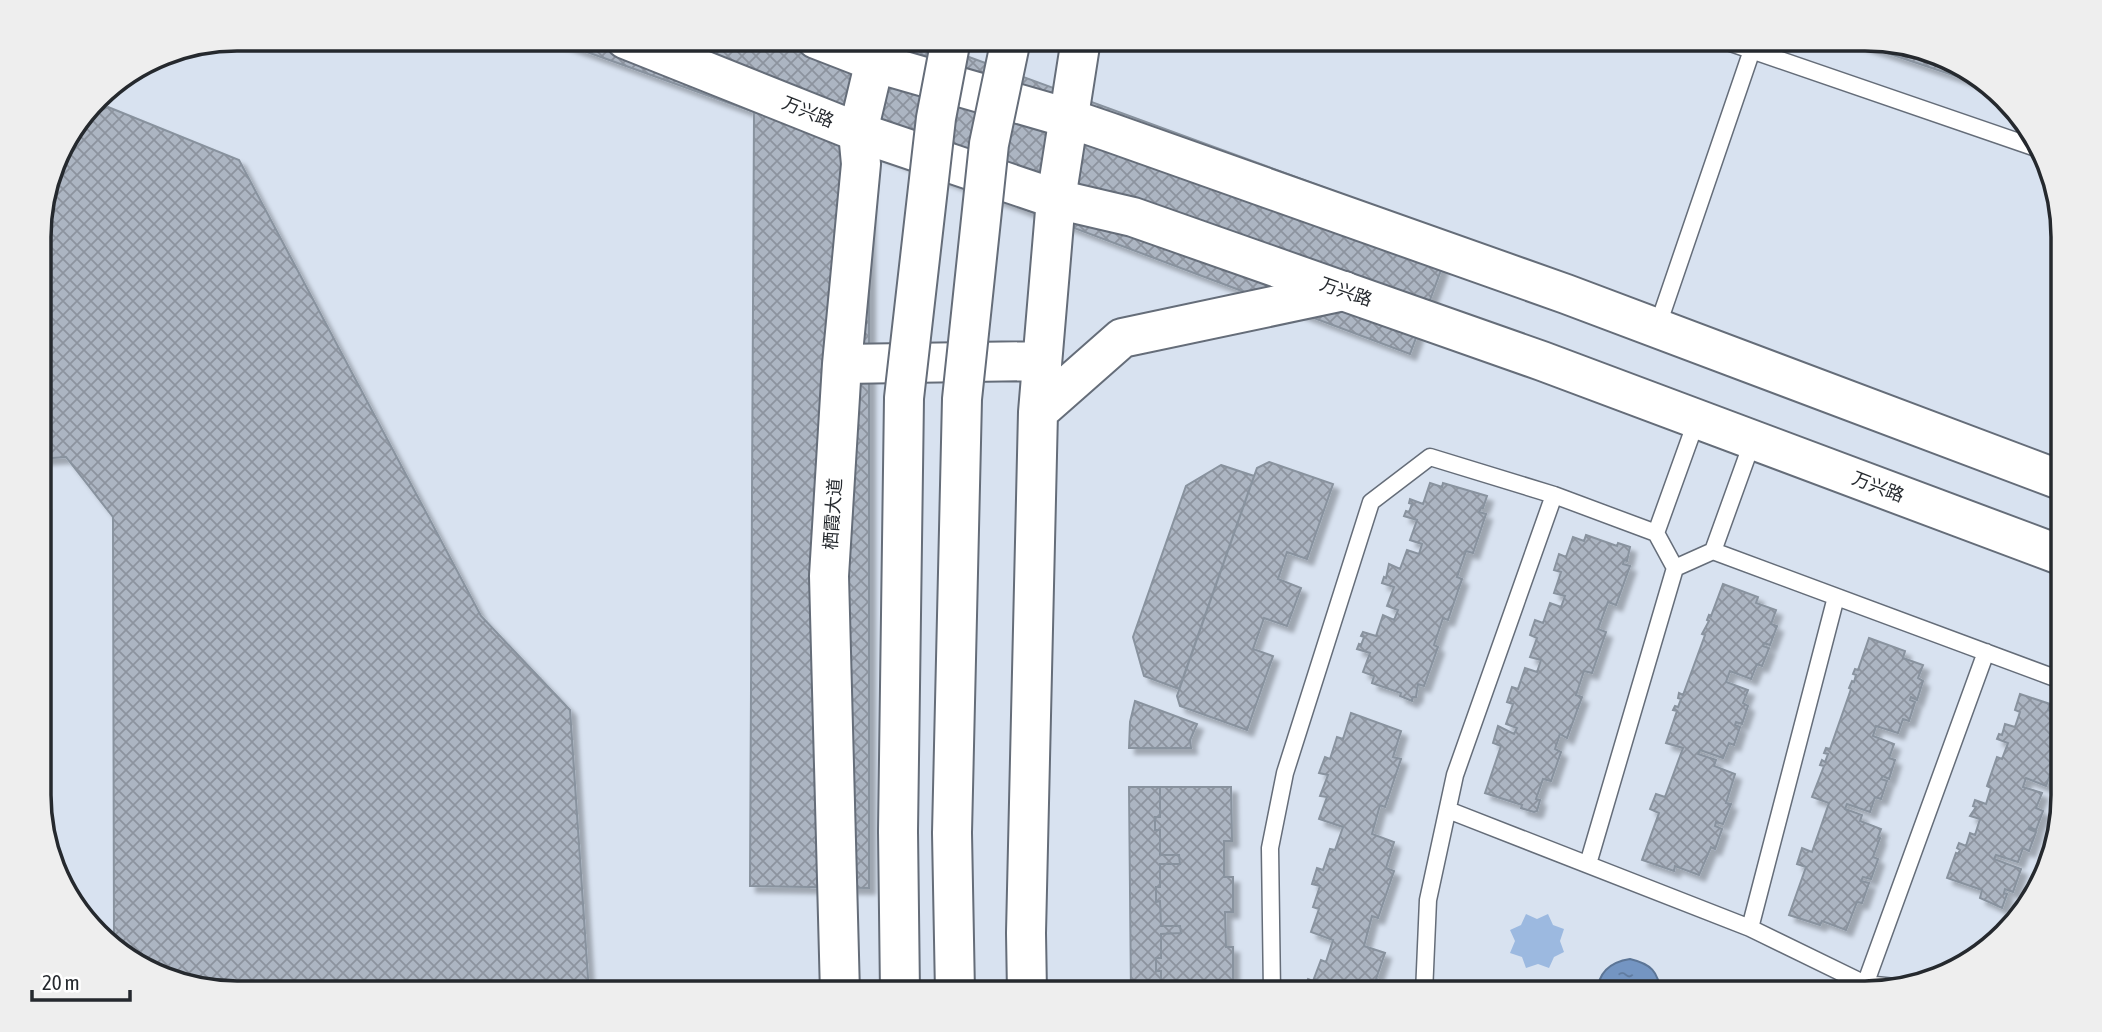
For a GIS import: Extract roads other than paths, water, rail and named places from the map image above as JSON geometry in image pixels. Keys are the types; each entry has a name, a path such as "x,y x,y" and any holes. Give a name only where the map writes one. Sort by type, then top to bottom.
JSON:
{"main road":[{"name":"万兴路","path":"657,51 858,132 1056,200 1133,217 1344,291 1542,361 2051,552"},
{"name":"栖霞大道","path":"840,981 829,576 842,364 861,164 858,132 878,51"},
{"path":"881,51 1514,275 2051,476"},
{"path":"900,981 898,831 904,398 936,118 949,51"},
{"path":"955,981 952,833 962,399 989,144 1009,51"},
{"path":"1027,981 1038,411 1056,200 1079,51"},
{"path":"1038,411 1122,338 1344,291"},
{"path":"842,364 1042,361"}],"lane":[{"path":"1657,328 1752,51"},
{"path":"1755,51 2026,145"},
{"path":"1656,533 1697,419"},
{"path":"1713,551 1753,440"},
{"path":"1272,981 1270,848 1285,773 1371,502 1430,457 1554,495 1656,533 1675,568 1588,864"},
{"path":"1425,981 1428,900 1455,775 1554,495"},
{"path":"1675,568 1713,551 2051,676"},
{"path":"1750,928 1836,597"},
{"path":"1866,981 1986,652"},
{"path":"1448,810 1750,928 1850,981"}],"water":[{"path":"1630,959 1643,963 1652,970 1658,981 1600,981 1606,970"}]}
